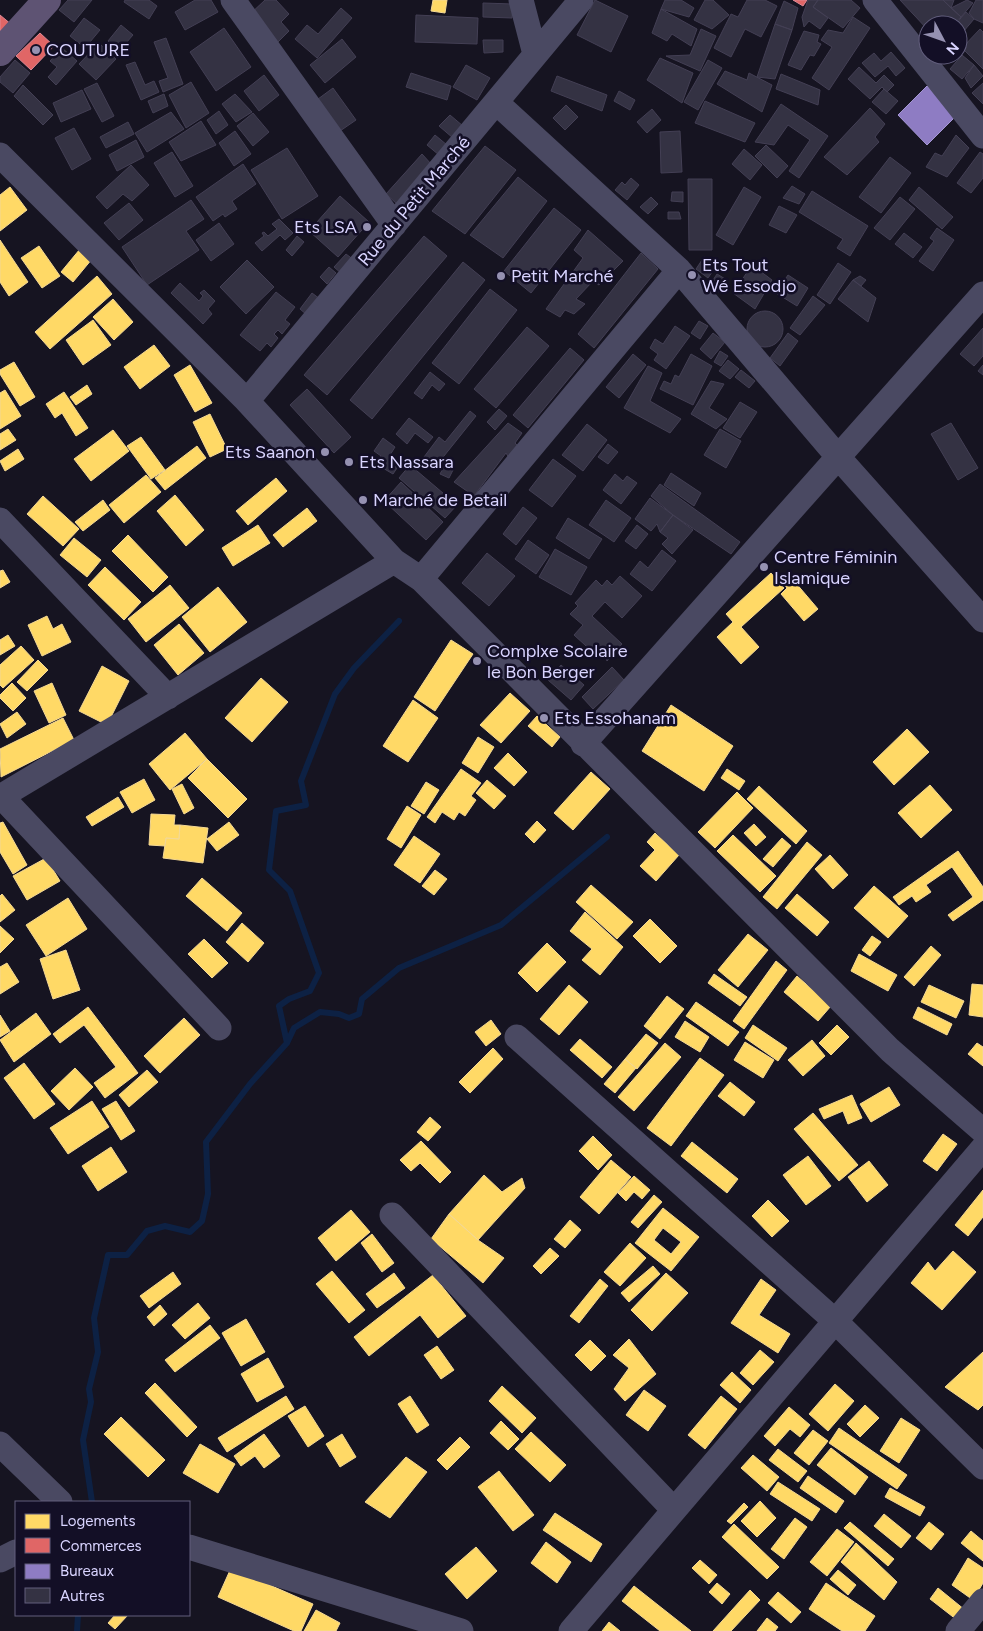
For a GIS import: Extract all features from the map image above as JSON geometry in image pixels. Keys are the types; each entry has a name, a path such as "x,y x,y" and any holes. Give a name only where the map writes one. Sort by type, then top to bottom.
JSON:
{"main road":[{"path":"0,52 47,0"}],"street":[{"path":"233,0 394,225"},
{"path":"521,0 535,54"},
{"name":"Rue du Petit Marché","path":"247,401 497,103 580,0"},
{"path":"875,0 983,136"},
{"path":"497,103 679,270 839,458 983,620"},
{"path":"0,155 247,401 394,560 421,579 583,744 890,1050 983,1131"},
{"path":"421,579 679,270"},
{"path":"583,744 983,294"},
{"path":"0,520 168,697"},
{"path":"219,1028 0,796 394,560"},
{"path":"517,1037 835,1321 983,1467"},
{"path":"571,1631 983,1148"},
{"path":"392,1214 674,1510"},
{"path":"0,1444 59,1501"},
{"path":"190,1547 460,1631"},
{"path":"0,1560 15,1552"},
{"path":"958,1631 983,1602"}],"building: Logements":[{"path":"433,0 447,0 445,13 431,11"},
{"path":"10,187 27,210 0,231 0,195"},
{"path":"0,240 28,282 9,296 0,282"},
{"path":"39,246 60,276 42,288 21,258"},
{"path":"80,249 92,259 73,282 61,272"},
{"path":"97,276 112,294 50,349 35,332"},
{"path":"113,299 133,322 114,340 93,317"},
{"path":"93,320 111,345 83,365 66,340"},
{"path":"154,345 170,366 140,389 124,367"},
{"path":"14,362 35,397 20,406 0,374 0,370"},
{"path":"190,365 212,403 195,412 174,375"},
{"path":"87,385 92,394 76,405 70,397"},
{"path":"5,390 21,416 0,429 0,393"},
{"path":"64,392 88,428 76,436 62,413 55,418 46,404"},
{"path":"210,414 227,449 210,457 193,422"},
{"path":"8,429 16,440 0,450 0,434"},
{"path":"113,430 129,451 91,481 74,459"},
{"path":"141,437 165,470 151,479 127,446"},
{"path":"197,446 206,458 165,490 155,478"},
{"path":"18,449 24,459 5,471 0,461"},
{"path":"146,475 161,492 124,523 109,505"},
{"path":"276,478 287,491 248,525 236,511"},
{"path":"175,495 204,530 186,546 157,511"},
{"path":"43,496 79,529 63,546 27,514"},
{"path":"103,500 110,510 83,531 75,522"},
{"path":"307,508 317,521 283,547 273,535"},
{"path":"258,525 270,543 233,566 222,548"},
{"path":"128,535 168,577 153,592 112,551"},
{"path":"74,538 101,560 87,577 60,555"},
{"path":"105,567 141,602 124,620 88,585"},
{"path":"3,570 10,582 0,588 0,571"},
{"path":"771,573 784,588 741,627 759,647 741,664 717,637 733,622 726,614"},
{"path":"789,575 818,609 804,621 781,594 787,588 782,581"},
{"path":"170,585 189,608 146,642 128,619"},
{"path":"218,587 247,622 210,652 182,617"},
{"path":"47,616 53,629 62,624 71,642 42,656 28,625"},
{"path":"179,624 204,653 178,675 154,645"},
{"path":"8,635 15,646 0,655 0,640"},
{"path":"451,640 473,654 435,711 414,697"},
{"path":"21,646 34,660 3,688 0,685 0,665"},
{"path":"38,660 48,670 27,691 17,682"},
{"path":"102,666 129,681 107,725 79,711"},
{"path":"261,678 288,702 252,742 225,718"},
{"path":"12,683 26,698 13,711 0,698 0,695"},
{"path":"52,683 66,715 49,723 34,691"},
{"path":"510,693 530,711 501,743 480,725"},
{"path":"413,700 438,718 408,762 383,746"},
{"path":"671,705 733,746 704,791 642,751"},
{"path":"17,712 26,724 7,738 0,724"},
{"path":"537,716 560,737 552,747 528,726"},
{"path":"63,718 74,740 1,777 0,749"},
{"path":"907,729 929,752 894,785 873,762"},
{"path":"185,733 207,759 170,790 149,764"},
{"path":"478,737 494,747 478,773 462,763"},
{"path":"508,753 527,772 514,786 494,768"},
{"path":"207,759 247,799 228,818 188,778"},
{"path":"461,769 481,783 471,796 476,800 465,816 459,812 454,820 442,812 435,823 427,817"},
{"path":"727,769 745,781 739,790 721,778"},
{"path":"591,772 610,789 573,830 554,813"},
{"path":"144,779 155,800 132,813 120,792"},
{"path":"487,780 506,796 494,809 476,793"},
{"path":"426,782 439,790 424,814 411,806"},
{"path":"182,784 194,808 184,814 172,789"},
{"path":"930,785 952,810 921,838 898,813"},
{"path":"759,786 807,831 796,844 747,799"},
{"path":"737,792 753,808 715,848 698,832"},
{"path":"118,797 124,807 92,826 86,817"},
{"path":"407,806 421,815 401,848 387,839"},
{"path":"151,814 175,815 174,825 180,825 179,839 166,838 165,846 149,845"},
{"path":"537,821 546,830 534,843 525,834"},
{"path":"3,822 27,865 13,874 0,852 0,823"},
{"path":"229,822 239,835 217,851 207,839"},
{"path":"754,824 766,837 756,846 744,833"},
{"path":"180,825 208,828 203,863 163,858 166,838 179,839"},
{"path":"655,833 679,855 656,881 640,866 655,850 647,842"},
{"path":"733,835 776,876 760,892 717,851"},
{"path":"414,836 440,854 420,883 394,865"},
{"path":"782,838 791,846 773,867 763,859"},
{"path":"807,842 822,855 777,909 763,897"},
{"path":"958,851 983,887 983,900 953,921 948,915 973,897 952,867 926,885 931,892 916,902 912,896 899,905 893,897"},
{"path":"830,855 848,875 833,889 815,869"},
{"path":"46,858 60,881 27,900 13,876"},
{"path":"435,870 447,879 434,895 422,886"},
{"path":"202,878 242,913 227,931 186,896"},
{"path":"591,885 633,922 617,939 576,902"},
{"path":"874,886 908,916 888,938 854,908"},
{"path":"2,894 15,910 0,922 0,896"},
{"path":"797,894 829,922 817,936 785,908"},
{"path":"68,898 87,929 46,956 26,925"},
{"path":"585,912 623,947 600,975 582,960 592,949 570,931"},
{"path":"650,919 677,946 660,963 633,936"},
{"path":"242,923 264,943 248,962 226,942"},
{"path":"0,926 14,939 0,953"},
{"path":"748,934 768,950 738,987 718,970"},
{"path":"872,936 881,942 870,956 862,950"},
{"path":"204,939 228,963 212,978 188,954"},
{"path":"547,943 566,962 537,992 518,973"},
{"path":"931,946 941,955 914,986 904,977"},
{"path":"66,950 80,990 53,999 40,959"},
{"path":"859,954 897,975 888,991 851,971"},
{"path":"776,961 787,970 744,1029 733,1021"},
{"path":"7,963 19,982 0,994 0,967"},
{"path":"714,974 747,997 740,1006 708,983"},
{"path":"797,976 831,1006 818,1021 784,992"},
{"path":"972,984 983,985 983,1017 969,1015"},
{"path":"569,985 588,1002 559,1035 540,1019"},
{"path":"929,985 964,1001 956,1018 921,1002"},
{"path":"667,996 684,1009 660,1039 644,1026"},
{"path":"696,1002 739,1032 728,1046 686,1016"},
{"path":"88,1007 138,1073 105,1098 94,1083 116,1067 84,1025 60,1043 53,1034"},
{"path":"918,1007 952,1024 947,1035 913,1018"},
{"path":"36,1013 51,1034 14,1062 0,1040"},
{"path":"0,1015 10,1031 0,1037"},
{"path":"184,1018 200,1035 160,1073 144,1056"},
{"path":"491,1020 501,1034 486,1046 475,1032"},
{"path":"685,1021 709,1037 700,1052 675,1037"},
{"path":"753,1025 787,1048 778,1061 745,1038"},
{"path":"837,1025 849,1037 831,1055 819,1043"},
{"path":"646,1034 658,1043 637,1069 625,1059"},
{"path":"580,1039 612,1067 602,1078 570,1050"},
{"path":"812,1040 825,1056 803,1076 788,1060"},
{"path":"745,1042 774,1060 763,1078 734,1060"},
{"path":"665,1043 681,1057 634,1111 618,1097"},
{"path":"977,1043 983,1047 983,1066 968,1054"},
{"path":"493,1048 503,1059 470,1093 459,1082"},
{"path":"700,1058 724,1075 671,1146 647,1128"},
{"path":"625,1059 636,1068 615,1093 604,1084"},
{"path":"24,1063 55,1104 34,1119 4,1078"},
{"path":"75,1068 93,1087 69,1110 51,1091"},
{"path":"147,1070 158,1082 129,1107 119,1095"},
{"path":"730,1082 755,1102 744,1116 718,1096"},
{"path":"889,1087 900,1105 871,1122 860,1104"},
{"path":"852,1095 862,1118 848,1124 843,1111 824,1119 819,1109"},
{"path":"92,1101 109,1127 68,1154 50,1128"},
{"path":"116,1101 135,1131 121,1140 102,1109"},
{"path":"813,1113 858,1165 839,1181 794,1129"},
{"path":"430,1117 441,1127 428,1141 417,1132"},
{"path":"943,1134 957,1144 937,1171 923,1161"},
{"path":"593,1136 612,1155 598,1170 579,1151"},
{"path":"421,1141 451,1172 440,1183 420,1163 411,1171 400,1160"},
{"path":"692,1142 738,1179 727,1193 681,1156"},
{"path":"111,1147 127,1172 98,1191 82,1166"},
{"path":"808,1156 831,1186 806,1205 783,1175"},
{"path":"611,1160 631,1177 599,1214 580,1197"},
{"path":"869,1161 888,1185 867,1202 848,1177"},
{"path":"484,1175 502,1192 522,1178 525,1188 478,1240 449,1214"},
{"path":"634,1176 650,1190 642,1199 634,1192 626,1201 618,1193"},
{"path":"983,1190 983,1217 968,1236 955,1225"},
{"path":"654,1195 662,1202 638,1228 631,1222"},
{"path":"768,1200 789,1221 772,1237 752,1216"},
{"path":"663,1208 699,1237 671,1271 635,1243","holes":["663,1228 681,1242 671,1254 654,1240"]},
{"path":"351,1210 370,1232 336,1261 318,1238"},
{"path":"449,1214 478,1240 504,1258 483,1283 431,1239"},
{"path":"570,1220 581,1230 565,1248 554,1239"},
{"path":"372,1234 394,1263 382,1272 361,1243"},
{"path":"630,1243 646,1258 620,1286 604,1272"},
{"path":"550,1248 559,1256 541,1274 533,1266"},
{"path":"953,1251 976,1272 942,1310 911,1283 928,1262 935,1271"},
{"path":"653,1266 660,1274 629,1302 621,1293"},
{"path":"332,1271 365,1310 349,1323 316,1284"},
{"path":"173,1272 181,1284 149,1308 140,1296"},
{"path":"394,1273 405,1288 377,1308 366,1294"},
{"path":"666,1273 688,1293 652,1331 631,1310"},
{"path":"433,1275 466,1316 438,1338 420,1315 369,1356 354,1337"},
{"path":"600,1279 608,1286 579,1323 570,1316"},
{"path":"761,1279 776,1290 759,1315 790,1334 778,1353 731,1323"},
{"path":"198,1303 210,1318 185,1339 172,1325"},
{"path":"160,1305 167,1314 154,1326 147,1317"},
{"path":"246,1319 265,1352 241,1366 222,1333"},
{"path":"210,1325 220,1338 175,1372 165,1360"},
{"path":"629,1339 656,1374 625,1401 614,1389 629,1368 613,1355"},
{"path":"590,1340 606,1356 591,1371 575,1355"},
{"path":"437,1346 454,1370 441,1379 424,1355"},
{"path":"760,1350 774,1362 753,1385 740,1373"},
{"path":"983,1352 983,1405 978,1410 945,1387"},
{"path":"268,1358 284,1387 257,1402 241,1374"},
{"path":"732,1372 751,1390 740,1403 720,1385"},
{"path":"155,1383 197,1427 187,1437 145,1393"},
{"path":"835,1384 854,1401 828,1431 809,1414"},
{"path":"502,1386 536,1418 522,1433 489,1401"},
{"path":"644,1390 666,1406 648,1431 626,1415"},
{"path":"286,1396 294,1409 227,1452 218,1438"},
{"path":"410,1396 429,1425 417,1433 398,1404"},
{"path":"721,1396 737,1409 705,1449 688,1435"},
{"path":"865,1405 879,1418 860,1437 847,1424"},
{"path":"305,1406 324,1436 308,1447 288,1416"},
{"path":"789,1407 810,1425 800,1437 790,1429 775,1446 764,1436"},
{"path":"121,1417 165,1460 148,1477 104,1434"},
{"path":"901,1418 920,1430 899,1463 880,1451"},
{"path":"501,1421 519,1439 508,1450 490,1433"},
{"path":"839,1428 907,1475 897,1489 829,1443"},
{"path":"813,1430 828,1441 809,1465 794,1453"},
{"path":"531,1432 566,1465 550,1482 515,1449"},
{"path":"264,1434 280,1456 264,1468 255,1456 241,1466 234,1456"},
{"path":"342,1434 356,1457 340,1467 326,1444"},
{"path":"460,1437 470,1447 447,1470 437,1460"},
{"path":"200,1444 235,1464 218,1493 183,1473"},
{"path":"831,1448 868,1477 855,1495 817,1465"},
{"path":"778,1449 807,1471 798,1482 769,1460"},
{"path":"753,1455 779,1477 767,1491 741,1468"},
{"path":"406,1457 427,1472 390,1518 365,1502"},
{"path":"499,1471 534,1515 513,1531 478,1487"},
{"path":"808,1476 844,1501 836,1513 800,1488"},
{"path":"778,1482 820,1509 812,1521 770,1494"},
{"path":"890,1488 925,1507 920,1516 885,1497"},
{"path":"760,1501 776,1518 757,1537 741,1521"},
{"path":"744,1503 748,1507 731,1524 727,1521"},
{"path":"555,1513 602,1544 591,1562 543,1530"},
{"path":"884,1514 911,1536 901,1548 874,1526"},
{"path":"795,1518 807,1527 784,1559 771,1549"},
{"path":"850,1522 894,1559 888,1566 844,1528"},
{"path":"929,1522 944,1534 931,1550 916,1538"},
{"path":"734,1524 779,1567 767,1579 722,1537"},
{"path":"837,1529 854,1542 827,1576 810,1562"},
{"path":"971,1531 983,1541 983,1561 961,1543"},
{"path":"546,1542 571,1562 557,1583 531,1563"},
{"path":"856,1543 897,1582 884,1600 841,1562"},
{"path":"476,1547 497,1571 467,1599 445,1574"},
{"path":"968,1558 983,1568 983,1583 973,1600 952,1585"},
{"path":"700,1560 717,1575 709,1584 692,1568"},
{"path":"231,1568 313,1604 301,1631 294,1631 218,1597"},
{"path":"838,1570 856,1585 848,1595 830,1579"},
{"path":"717,1583 730,1594 722,1604 709,1592"},
{"path":"826,1583 875,1616 865,1631 842,1631 809,1609"},
{"path":"634,1586 691,1631 660,1631 622,1601"},
{"path":"938,1588 965,1610 957,1620 930,1599"},
{"path":"750,1590 760,1600 731,1631 713,1631"},
{"path":"778,1592 801,1612 791,1623 768,1603"},
{"path":"316,1610 340,1623 336,1631 304,1631"},
{"path":"114,1616 127,1616 115,1629 108,1623"},
{"path":"767,1618 778,1627 775,1631 757,1631"},
{"path":"609,1622 620,1631 602,1631"}],"building: Commerces":[{"path":"793,0 807,0 803,6"},
{"path":"0,15 12,25 4,33 0,30"},
{"path":"40,33 54,46 31,70 16,56"}],"building: Bureaux":[{"path":"927,86 956,116 927,145 898,115"}],"building: Autres":[{"path":"68,0 92,0 74,22 59,10"},
{"path":"125,0 149,0 157,6 149,19 124,2"},
{"path":"195,0 211,0 218,12 185,30 175,12"},
{"path":"265,0 276,0 289,14 281,22 289,31 275,45 248,16"},
{"path":"595,0 628,16 611,52 577,35"},
{"path":"665,0 681,0 694,8 689,17 661,9"},
{"path":"705,0 713,0 729,15 712,29 694,20"},
{"path":"747,0 765,0 777,6 761,37 745,29 731,57 714,48 731,14 738,17"},
{"path":"808,0 818,0 813,7 828,18 820,29 809,21 804,27 802,17"},
{"path":"818,0 851,0 860,8 843,28 813,7"},
{"path":"900,0 943,0 959,15 918,15 918,19"},
{"path":"943,0 954,0 951,8"},
{"path":"967,0 973,3 963,15 959,15 951,8"},
{"path":"976,0 983,0 983,23 974,19 969,13"},
{"path":"784,1 798,8 792,30 775,24"},
{"path":"483,3 513,4 512,18 483,17"},
{"path":"341,8 352,18 317,58 295,39 307,25 318,34"},
{"path":"661,9 697,29 691,46 672,34 667,41 652,33"},
{"path":"966,12 974,19 968,26 968,15 963,15"},
{"path":"416,15 478,18 477,44 415,42"},
{"path":"853,17 870,28 829,90 812,78 832,47 821,40 828,30 843,33"},
{"path":"84,18 100,30 85,48 70,36"},
{"path":"775,24 792,30 775,79 757,77"},
{"path":"121,25 133,35 119,51 108,41"},
{"path":"224,28 251,67 216,91 190,52"},
{"path":"701,29 716,36 700,71 666,56 690,55"},
{"path":"980,29 983,32 983,69 968,54 968,42"},
{"path":"804,31 819,35 817,42 821,44 814,56 810,55 801,70 788,65"},
{"path":"166,38 183,84 163,92 159,81 168,78 154,42"},
{"path":"342,39 356,57 325,83 310,65"},
{"path":"483,40 503,40 503,52 484,53"},
{"path":"99,43 116,59 96,80 79,64"},
{"path":"62,48 77,61 56,85 48,77 57,67 50,61"},
{"path":"891,52 905,68 896,76 888,66 875,77 862,63 874,53 881,61"},
{"path":"660,58 693,73 682,103 647,80"},
{"path":"15,60 30,73 13,93 0,82 0,77"},
{"path":"708,60 722,68 698,110 684,102"},
{"path":"968,60 974,65 962,79 950,69 953,65 968,65"},
{"path":"135,62 145,85 154,81 159,92 141,100 126,65"},
{"path":"466,65 490,78 477,100 453,87"},
{"path":"974,65 983,76 971,88 965,78"},
{"path":"859,67 876,83 884,75 894,85 887,92 882,87 870,99 848,79"},
{"path":"725,71 747,80 749,73 772,85 762,112 717,84"},
{"path":"411,73 451,86 447,100 406,87"},
{"path":"781,74 820,90 818,105 776,89"},
{"path":"264,75 279,95 259,111 244,91"},
{"path":"557,76 607,95 602,111 551,91"},
{"path":"191,82 209,113 186,128 169,95"},
{"path":"97,83 114,116 102,122 84,89"},
{"path":"983,83 983,104 972,93"},
{"path":"23,85 53,115 43,125 14,96"},
{"path":"333,88 356,120 340,131 318,99"},
{"path":"884,89 898,101 886,114 872,102"},
{"path":"82,90 91,109 61,122 53,103"},
{"path":"619,91 635,100 630,110 614,101"},
{"path":"164,94 168,106 153,113 148,101"},
{"path":"235,94 252,112 236,122 222,104"},
{"path":"705,101 755,123 745,142 695,123"},
{"path":"781,104 828,136 799,178 789,171 810,140 788,125 774,145 755,142"},
{"path":"566,105 578,117 565,130 553,118"},
{"path":"870,108 885,124 875,137 879,142 847,175 824,157"},
{"path":"652,109 661,120 647,133 637,122"},
{"path":"219,111 228,125 216,134 207,120"},
{"path":"171,112 184,129 147,152 135,133"},
{"path":"253,113 269,132 253,146 237,126"},
{"path":"450,115 463,126 453,138 439,126"},
{"path":"201,121 216,145 181,161 169,142"},
{"path":"128,122 134,134 106,148 100,137"},
{"path":"74,128 91,159 72,170 55,138"},
{"path":"235,131 251,154 234,166 219,143"},
{"path":"680,131 682,172 661,173 660,132"},
{"path":"435,135 447,145 439,155 427,145"},
{"path":"956,135 969,148 947,177 926,167 935,153 942,156"},
{"path":"136,140 144,157 117,171 109,155"},
{"path":"766,145 788,166 777,178 755,156"},
{"path":"485,146 516,170 465,234 432,211"},
{"path":"287,148 318,196 282,219 251,170"},
{"path":"744,149 762,165 750,180 732,164"},
{"path":"172,152 193,186 175,197 154,163"},
{"path":"980,152 983,154 983,178 971,193 957,183"},
{"path":"422,154 432,165 397,204 386,194"},
{"path":"890,157 911,173 881,213 859,197"},
{"path":"243,164 256,184 232,201 237,209 225,217 223,214 213,221 196,197"},
{"path":"131,165 149,185 132,201 123,194 107,209 96,197"},
{"path":"518,177 547,201 503,258 470,235"},
{"path":"631,178 639,185 627,200 615,190 622,182 625,185"},
{"path":"688,179 712,179 712,250 689,250"},
{"path":"792,186 805,194 799,204 783,198"},
{"path":"744,187 761,197 733,245 716,235"},
{"path":"919,187 953,217 942,229 909,200"},
{"path":"812,191 868,226 850,256 837,248 843,239 799,212"},
{"path":"672,192 683,192 683,202 671,201"},
{"path":"340,196 369,222 338,257 309,231"},
{"path":"651,197 658,204 648,214 640,207"},
{"path":"900,197 915,209 890,240 874,228"},
{"path":"191,200 204,219 186,231 199,250 147,285 122,247"},
{"path":"129,203 143,220 119,240 104,223"},
{"path":"779,206 797,215 786,233 769,225"},
{"path":"554,208 581,230 531,293 504,271"},
{"path":"668,212 679,212 681,219 668,219"},
{"path":"279,219 293,233 285,240 280,235 262,251 255,243 264,236 262,233 264,232 268,236 277,229 272,224"},
{"path":"219,223 234,244 211,261 196,240"},
{"path":"937,228 954,240 933,271 919,261 934,241 930,238"},
{"path":"588,230 623,261 599,285 593,281 576,299 585,304 574,314 565,310 560,317 546,309 583,258 574,250"},
{"path":"904,233 922,247 913,258 895,244"},
{"path":"297,236 304,242 292,256 286,250"},
{"path":"424,236 447,256 327,395 304,375"},
{"path":"641,253 658,269 594,348 578,334"},
{"path":"346,254 354,260 342,274 334,267"},
{"path":"704,257 717,265 708,278 696,269"},
{"path":"247,260 274,287 246,314 220,287"},
{"path":"463,262 485,280 372,419 350,400"},
{"path":"838,263 851,272 830,304 817,295"},
{"path":"752,265 772,280 755,309 733,293"},
{"path":"329,267 336,273 327,284 320,277"},
{"path":"717,274 727,280 719,292 709,286"},
{"path":"788,275 808,288 797,306 776,293"},
{"path":"860,276 866,280 861,286 853,280"},
{"path":"853,280 876,298 868,322 838,299"},
{"path":"180,283 199,301 203,296 200,293 204,290 215,301 208,309 212,314 203,324 171,293"},
{"path":"490,289 517,310 459,384 432,363"},
{"path":"276,292 295,307 285,320 290,324 282,334 278,330 274,334 278,338 271,347 267,343 260,351 240,335"},
{"path":"312,293 320,299 307,315 300,309"},
{"path":"813,296 825,305 800,335 790,328"},
{"path":"765,311 772,312 778,316 782,322 782,336 778,342 772,346 765,347 758,346 752,342 748,336 747,329 748,322 752,316 758,312"},
{"path":"699,321 708,326 700,339 691,333"},
{"path":"675,326 690,336 666,369 654,360 658,354 650,348 655,339 663,344"},
{"path":"527,327 549,346 496,408 474,389"},
{"path":"983,328 983,356 974,366 960,354"},
{"path":"713,333 725,342 711,359 700,349"},
{"path":"788,333 798,341 780,366 770,358"},
{"path":"570,348 584,360 528,428 513,415"},
{"path":"720,351 728,356 721,366 714,362"},
{"path":"633,354 646,365 619,398 606,387"},
{"path":"691,354 712,366 693,405 660,389 664,381 671,384 675,375 679,377"},
{"path":"728,360 739,369 730,379 719,371"},
{"path":"983,365 983,375 978,371"},
{"path":"648,366 662,373 650,401 681,419 670,433 624,408"},
{"path":"741,370 755,381 749,388 735,377"},
{"path":"430,372 445,384 439,391 432,385 422,399 414,393"},
{"path":"711,381 724,384 709,408 727,419 716,429 691,414"},
{"path":"307,389 351,437 334,453 290,405"},
{"path":"740,402 757,412 740,438 723,428"},
{"path":"499,409 507,416 495,430 487,422"},
{"path":"470,411 476,416 436,466 424,457 439,437 445,442"},
{"path":"409,418 433,437 428,443 415,433 407,444 396,434"},
{"path":"508,423 522,433 515,443 519,447 509,458 506,453 474,496 454,482"},
{"path":"951,423 978,468 958,480 931,434"},
{"path":"587,424 607,440 583,471 562,455"},
{"path":"720,429 741,441 726,468 704,455"},
{"path":"383,438 395,447 390,455 401,462 393,474 376,464 381,456 374,451"},
{"path":"608,444 618,452 608,464 598,457"},
{"path":"553,459 576,476 552,507 529,490"},
{"path":"410,465 457,505 445,518 399,478"},
{"path":"445,465 453,470 449,478 440,474"},
{"path":"671,473 701,493 694,506 664,485"},
{"path":"615,474 623,481 627,476 637,483 621,504 603,490"},
{"path":"401,482 443,522 426,540 384,501"},
{"path":"660,484 740,542 731,554 673,515 651,496"},
{"path":"650,498 673,515 660,532 657,524 651,531 635,519"},
{"path":"606,500 631,518 614,542 589,525"},
{"path":"523,507 537,518 516,545 503,534"},
{"path":"673,515 693,530 672,554 662,544 668,538 660,532"},
{"path":"568,518 602,539 589,559 556,538"},
{"path":"637,525 648,534 636,549 625,541"},
{"path":"528,540 549,555 536,574 515,559"},
{"path":"555,549 587,567 571,595 539,577"},
{"path":"662,550 676,561 652,591 630,574 640,561 648,568"},
{"path":"487,553 515,576 489,606 462,583"},
{"path":"620,576 642,596 622,618 605,602 592,616 622,644 607,661 602,649 596,655 574,635 583,625 570,614 578,606 575,603 596,580 602,586 607,580 612,585"},
{"path":"561,665 584,685 571,700 548,680"},
{"path":"612,667 624,680 593,709 582,697"}],"waterway":[{"path":"287,1043 279,1006 289,999 310,991 319,973 290,891 269,870 276,811 306,805 301,781 335,694 354,668 399,621"},
{"path":"92,1501 83,1440 91,1402 89,1389 98,1352 94,1318 108,1255 127,1255 147,1231 165,1226 190,1232 202,1221 208,1194 206,1142 250,1084 287,1043 294,1028 320,1012 339,1014 349,1018 359,1014 362,999 399,968 501,925 607,837"},
{"path":"77,1631 78,1616"}],"place":[{"name":"COUTURE","path":"36,50"},
{"name":"Ets LSA","path":"367,227"},
{"name":"Ets Tout Wé Essodjo","path":"692,275"},
{"name":"Petit Marché","path":"501,276"},
{"name":"Ets Saanon","path":"325,452"},
{"name":"Ets Nassara","path":"349,462"},
{"name":"Marché de Betail","path":"363,500"},
{"name":"Centre Féminin Islamique","path":"764,567"},
{"name":"Complxe Scolaire le Bon Berger","path":"477,661"},
{"name":"Ets Essohanam","path":"544,718"}]}
